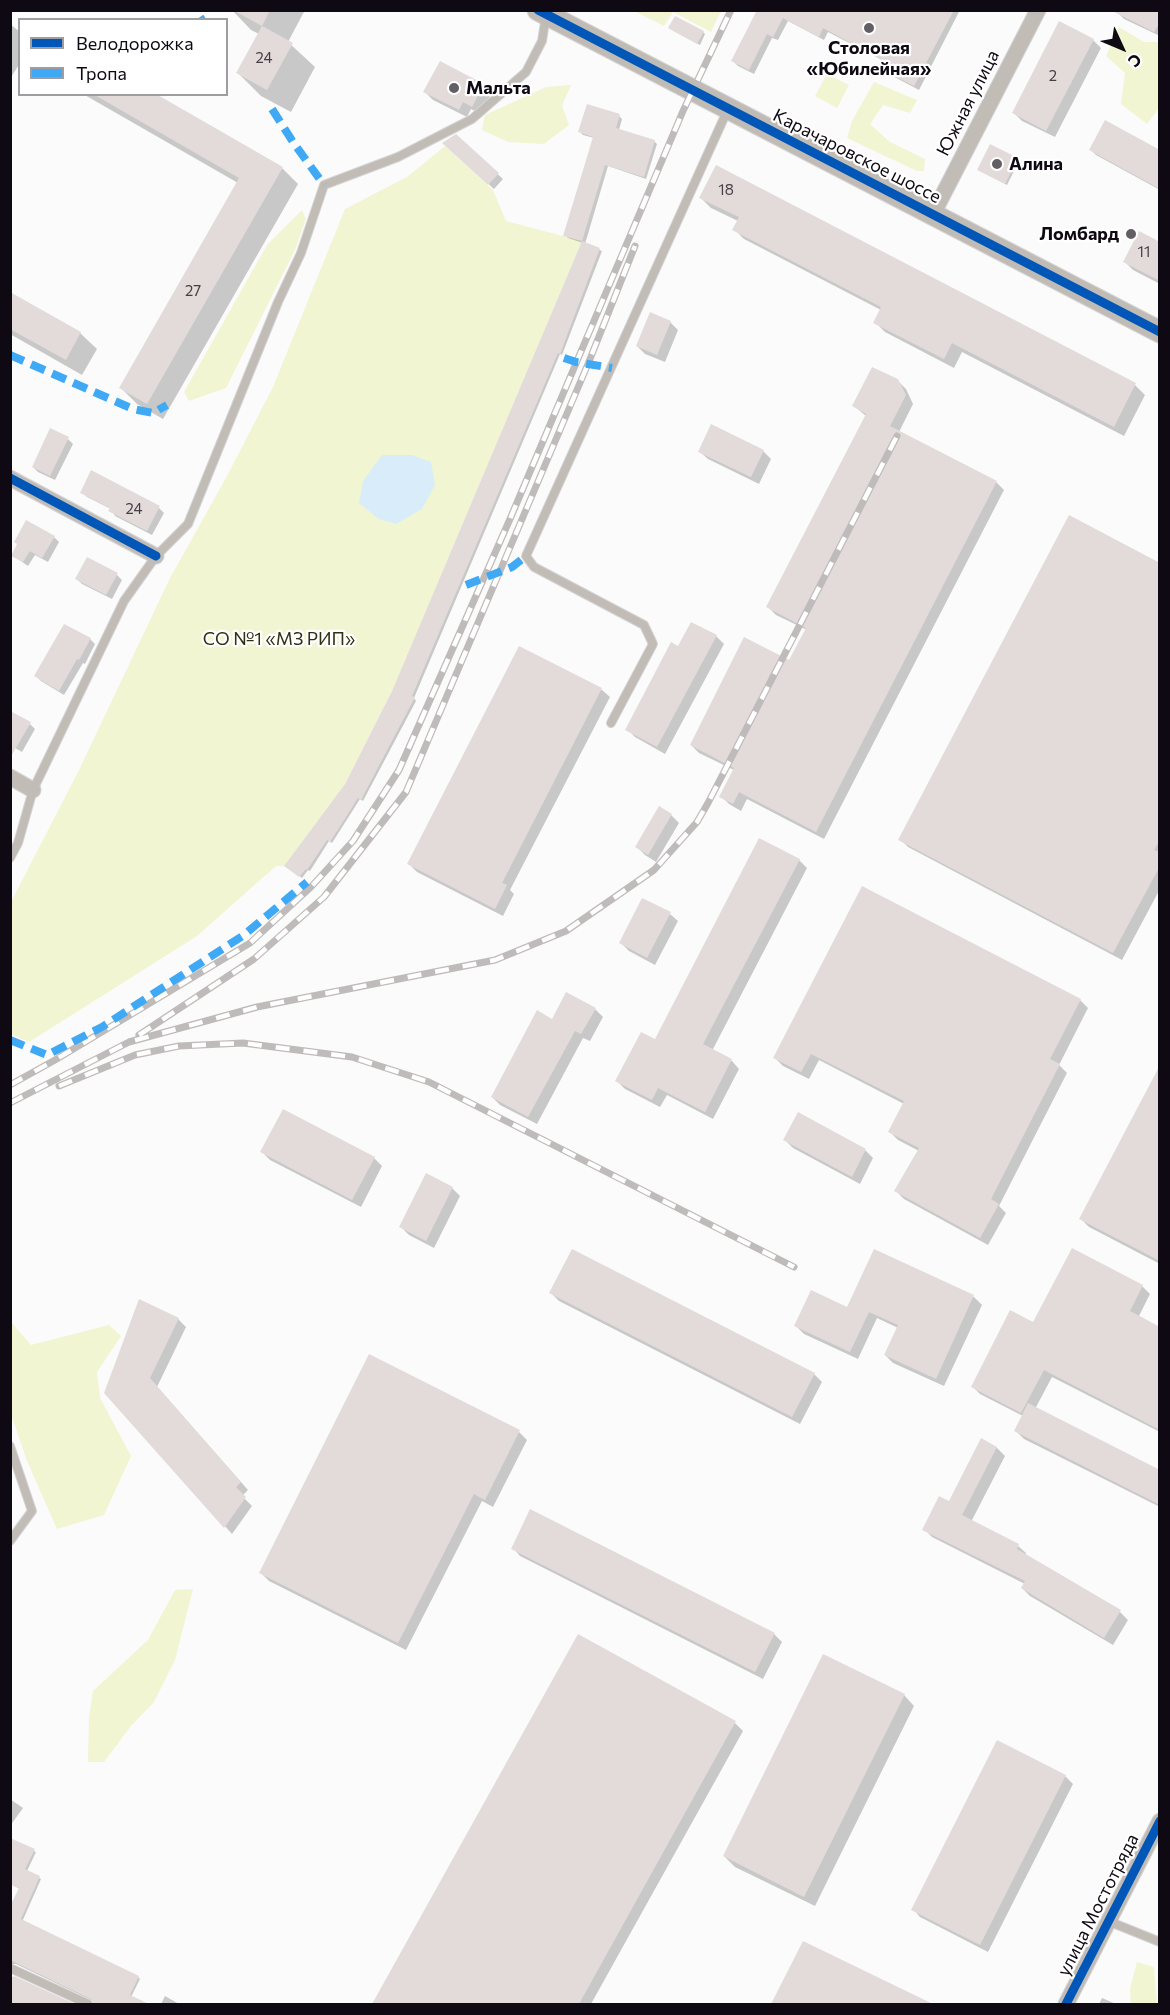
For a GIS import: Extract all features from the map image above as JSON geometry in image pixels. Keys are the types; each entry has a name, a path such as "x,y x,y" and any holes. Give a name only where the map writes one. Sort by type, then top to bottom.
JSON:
{"street":[{"name":"Южная улица","path":"933,214 1038,10"},
{"name":"Карачаровское шоссе","path":"543,12 1160,332"},
{"path":"10,478 156,556"},
{"path":"10,777 33,790"},
{"name":"улица Мостотряда","path":"1066,2004 1160,1821"}],"lane":[{"path":"10,858 18,843 33,790 124,601 156,556 188,524 278,302 302,253 324,185 398,157 472,119 526,72 542,41 543,12"},
{"path":"611,723 653,645 644,625 534,567 526,556 728,108"},
{"path":"10,1446 32,1511 10,1541"},
{"path":"1108,1921 1160,1942"},
{"path":"10,1968 88,2004"}],"green space":[{"path":"634,11 721,11 711,32 673,12 664,26"},
{"path":"1119,27 1144,42 1159,42 1159,108 1147,124 1121,104 1125,73 1106,56"},
{"path":"827,74 849,85 837,108 815,96"},
{"path":"874,82 917,100 910,113 883,105 870,124 890,142 925,159 924,171 917,171 847,138 852,121"},
{"path":"571,85 562,106 569,125 544,144 508,142 482,130 485,115 546,87"},
{"name":"СО №1 «МЗ РИП»","path":"445,146 493,190 506,221 582,241 392,691 345,784 284,866 276,866 197,936 29,1042 11,1034 11,902 79,770 170,578 226,478 273,387 345,209 407,177"},
{"path":"302,210 306,219 295,250 226,388 189,401 184,392 267,245"},
{"path":"10,1321 31,1345 109,1325 121,1336 97,1372 100,1398 131,1456 104,1515 57,1529 27,1461 11,1414"},
{"path":"193,1589 175,1660 154,1702 131,1726 104,1762 88,1762 89,1718 93,1691 148,1640 175,1590"},
{"path":"1137,1962 1154,1967 1157,2004 1131,2004 1130,1989"}],"water":[{"path":"382,455 412,455 431,462 435,485 422,509 396,524 379,519 359,503 363,481"}],"building":[{"path":"233,10 270,10 262,26"},
{"path":"757,10 954,10 914,86 877,67 881,59 823,28 819,37 783,18 773,37 767,34 749,70 731,61"},
{"path":"1110,10 1160,10 1160,22 1154,32"},
{"path":"675,16 704,31 697,44 668,28"},
{"path":"1059,21 1094,39 1046,131 1012,113"},
{"path":"262,26 293,43 267,90 236,73"},
{"name":"Мальта","path":"440,61 484,84 472,107 463,102 459,110 423,92"},
{"path":"96,96 159,96 283,167 147,404 119,388 239,178"},
{"path":"587,104 620,114 616,128 655,140 644,177 605,165 582,241 563,236 593,137 578,132"},
{"path":"1105,120 1160,150 1160,189 1089,150"},
{"path":"456,134 499,173 488,185 442,143"},
{"name":"Алина","path":"990,144 1018,158 1005,184 977,170"},
{"path":"716,165 1136,383 1114,427 952,343 944,359 873,323 881,307 732,230 739,217 699,198"},
{"path":"1139,231 1160,242 1160,281 1123,262"},
{"path":"582,241 600,248 560,354 558,353 412,696 415,697 361,800 358,798 330,842 327,840 307,870 299,877 284,866 345,784 392,691"},
{"path":"10,292 81,332 66,360 10,329"},
{"path":"650,312 671,321 657,355 636,346"},
{"path":"872,367 898,379 906,395 890,426 997,481 816,832 739,792 733,804 719,797 734,768 690,745 744,637 789,660 806,628 766,607 866,414 852,406"},
{"path":"711,424 764,450 751,477 698,452"},
{"path":"50,428 69,437 50,476 32,467"},
{"path":"91,470 160,506 147,531 108,511 110,508 80,493"},
{"path":"1069,515 1160,563 1160,840 1154,850 1160,852 1160,866 1113,953 898,840"},
{"path":"26,520 55,536 42,558 30,551 23,562 11,556 17,544 14,542"},
{"path":"87,557 118,573 106,595 75,579"},
{"path":"691,622 717,635 657,747 625,730 671,642 678,646"},
{"path":"64,624 91,638 59,691 34,676"},
{"path":"519,646 602,688 502,883 507,885 495,909 407,864"},
{"path":"10,711 31,722 10,758"},
{"path":"659,806 672,814 648,855 635,847"},
{"path":"759,838 800,859 703,1044 732,1059 705,1112 658,1088 652,1100 615,1081 641,1032 655,1039"},
{"path":"862,886 1081,999 1050,1059 1060,1064 991,1199 999,1204 980,1238 894,1191 919,1148 888,1132 904,1101 811,1054 801,1072 773,1058"},
{"path":"642,898 671,912 647,958 619,943"},
{"path":"566,992 596,1008 581,1034 575,1031 528,1117 491,1097 537,1010 552,1019"},
{"path":"1160,1065 1160,1261 1079,1219"},
{"path":"283,1109 375,1157 352,1200 260,1152"},
{"path":"798,1112 866,1149 852,1177 783,1140"},
{"path":"426,1173 453,1187 426,1241 399,1227"},
{"path":"1072,1248 1143,1285 1130,1311 1160,1327 1160,1430 1044,1370 1021,1413 971,1387 1010,1310 1033,1322"},
{"path":"572,1249 815,1373 792,1417 549,1293"},
{"path":"874,1249 974,1295 936,1379 884,1355 898,1325 869,1312 850,1352 794,1326 811,1290 847,1307"},
{"path":"139,1299 179,1318 150,1378 241,1482 236,1487 246,1497 224,1528 104,1393"},
{"path":"369,1354 520,1430 485,1500 474,1494 398,1643 259,1573"},
{"path":"1028,1403 1160,1470 1160,1505 1014,1431"},
{"path":"981,1438 997,1447 962,1515 1019,1544 1017,1549 1121,1610 1104,1638 1021,1588 1025,1581 922,1530 939,1496 949,1501"},
{"path":"530,1509 775,1633 755,1672 511,1549"},
{"path":"578,1634 736,1721 579,2004 372,2004"},
{"path":"823,1654 905,1694 804,1897 723,1856"},
{"path":"997,1740 1066,1775 980,1945 911,1910"},
{"path":"10,1838 35,1849 25,1869 40,1876 21,1919 139,1976 130,1995 149,2004 94,2004 91,1999 10,1960 10,1906 19,1888 10,1884"},
{"path":"803,1941 933,2004 771,2004"},
{"path":"14,1976 75,2004 10,2004 10,1981"}],"railway":[{"path":"10,1085 250,943 311,887 353,841 399,770 510,519 683,111 731,10"},
{"path":"139,1035 254,959 324,897 406,792 588,364 635,246"},
{"path":"10,1103 129,1042 257,1007 495,960 566,931 654,870 697,822 708,803 897,436"},
{"path":"59,1086 135,1055 179,1046 243,1043 352,1057 429,1082 794,1267"}],"marked path":[{"path":"272,109 324,185"},
{"path":"10,355 133,409 153,413 167,405"},
{"path":"564,358 612,368"},
{"path":"466,585 512,567 526,556"},
{"path":"10,1040 47,1055 102,1027 244,935 307,882"}],"cycle path":[{"path":"538,10 1160,332"},
{"path":"10,478 156,556"},
{"path":"1066,2004 1160,1821"}],"place":[{"name":"Столовая «Юбилейная»","path":"869,28"},
{"name":"Мальта","path":"454,88"},
{"name":"Алина","path":"997,164"},
{"name":"Ломбард","path":"1131,234"}]}
